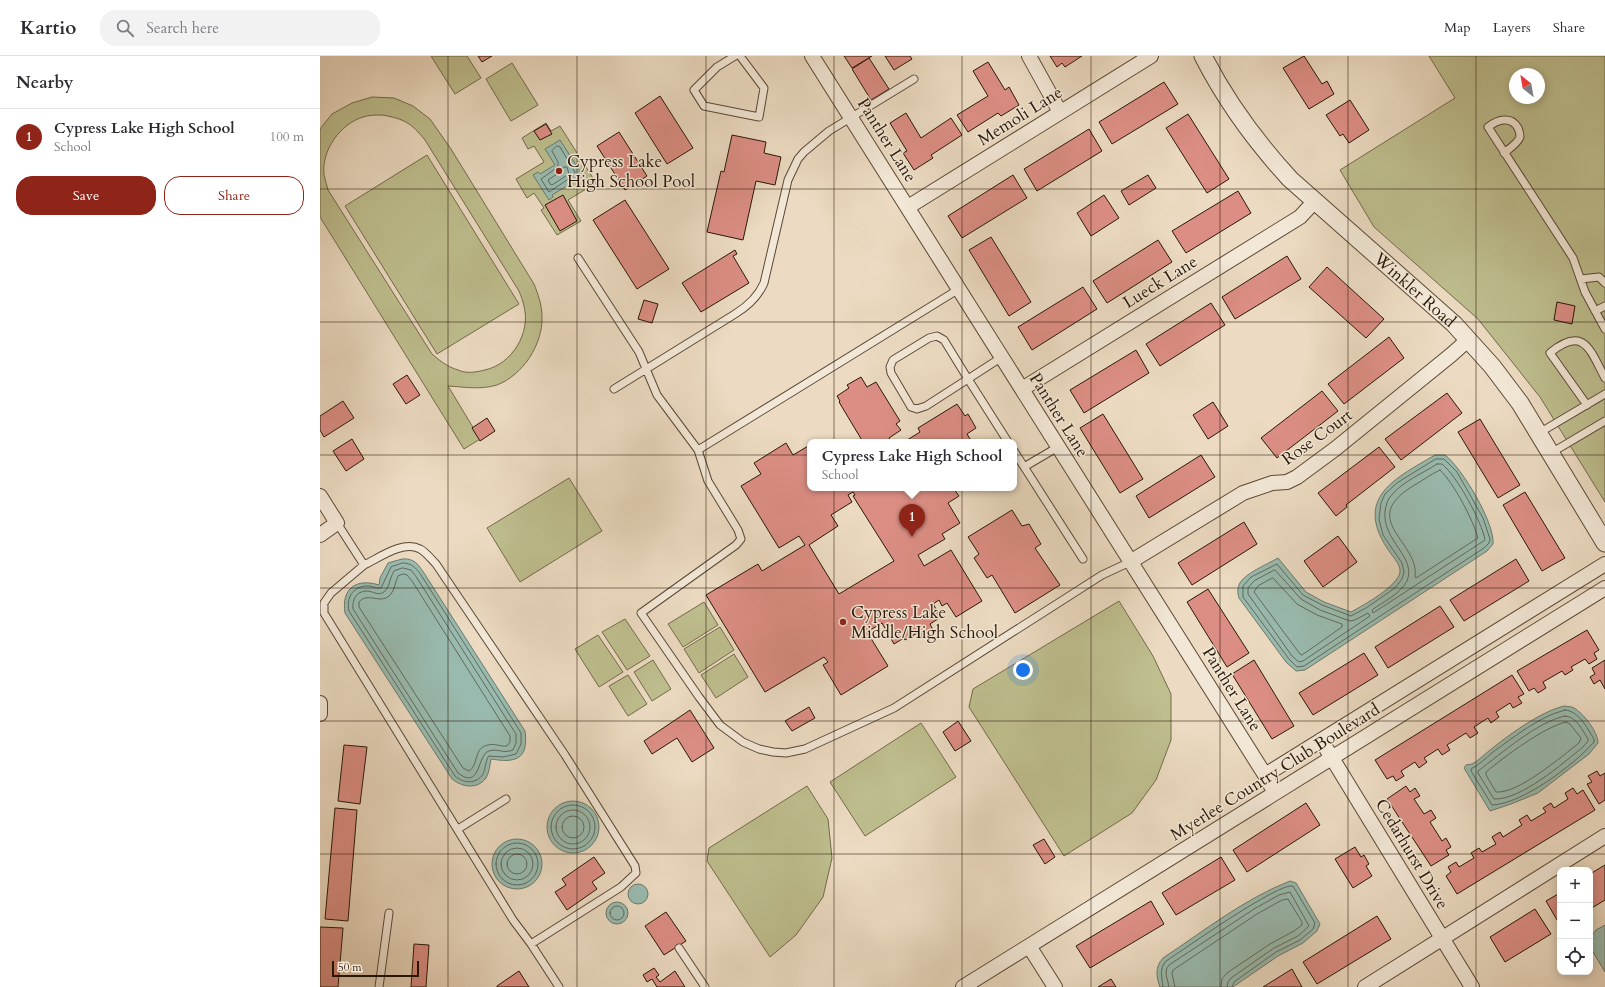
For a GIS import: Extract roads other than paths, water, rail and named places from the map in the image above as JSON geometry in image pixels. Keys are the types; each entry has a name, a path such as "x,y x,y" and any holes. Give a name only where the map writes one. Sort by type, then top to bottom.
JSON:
{"street":[{"name":"Panther Lane","path":"812,56 1275,793"},
{"path":"1029,56 1060,112"},
{"name":"Memoli Lane","path":"908,207 1151,56"},
{"name":"Winkler Road","path":"1203,56 1228,99 1258,143 1290,179 1469,339 1506,384 1539,433 1605,543"},
{"name":"Lueck Lane","path":"1022,389 1300,217 1314,202"},
{"name":"Rose Court","path":"1130,562 1243,492 1272,483 1287,482 1297,478 1469,339"},
{"path":"320,496 337,523 320,535"},
{"name":"Myerlee Country Club Boulevard","path":"1265,775 1605,564"},
{"name":"Myerlee Country Club Boulevard","path":"963,987 1605,588"},
{"path":"320,703 320,714"},
{"name":"Cedarhurst Drive","path":"1321,740 1472,987"},
{"path":"1365,987 1605,836"},
{"path":"1029,946 1055,987"}],"lane":[{"path":"735,56 717,67 694,90 704,106 759,117 764,88 740,56"},
{"path":"614,389 749,304 760,292 769,269 785,195 793,168 798,159 810,146 829,131 914,79"},
{"path":"1504,153 1520,137 1519,132 1513,122 1500,120 1488,127 1504,153 1573,258 1595,311 1605,329"},
{"path":"578,258 639,352 657,396 698,450 708,481 738,530 741,539 736,546 641,613 720,725 743,742 759,749 772,752 786,753 805,749 894,708 1102,575 1130,562"},
{"path":"1581,279 1595,276 1602,278 1605,282"},
{"path":"698,450 959,289"},
{"path":"1595,311 1605,306"},
{"path":"1002,358 968,379 926,406 917,409 911,407 891,374 890,367 893,360 929,338 937,336 944,340 968,379 1006,439"},
{"path":"1586,405 1550,353 1566,342 1577,340 1589,348 1605,378"},
{"path":"1539,433 1605,394"},
{"path":"1551,453 1605,421"},
{"path":"1024,468 1058,447"},
{"path":"1017,456 1083,559"},
{"path":"337,523 364,565"},
{"path":"532,944 620,887 636,873 636,866 565,756 439,569 429,556 421,549 404,547 364,565 331,593 324,602 324,613 513,920 532,944 559,987"},
{"path":"458,830 506,799"},
{"path":"379,987 389,913"},
{"path":"679,948 705,987"}],"water":[{"path":"560,140 583,176 552,195 553,197 549,200 533,175 538,172 540,174 555,165 545,149"},
{"path":"1435,455 1445,455 1460,471 1468,483 1489,523 1493,544 1487,551 1305,670 1296,671 1286,662 1239,598 1238,589 1241,581 1250,573 1278,558 1306,592 1324,602 1351,612 1372,600 1393,583 1400,572 1397,563 1378,530 1375,515 1377,502 1384,491 1394,481"},
{"path":"402,559 410,560 418,564 525,731 526,741 522,754 513,760 491,759 486,778 474,786 460,784 452,779 345,613 344,604 348,591 352,587 364,583 379,585 380,578 388,563"},
{"path":"1564,706 1574,708 1586,719 1596,734 1598,743 1589,754 1538,793 1490,811 1464,768 1466,765 1477,761 1496,745 1530,721"},
{"path":"573,801 583,803 591,809 597,817 599,827 597,837 591,845 583,851 573,853 563,851 555,845 549,837 547,827 549,817 555,809 563,803"},
{"path":"517,839 531,843 538,850 542,864 538,878 531,885 517,889 503,885 496,878 492,864 496,850 503,843"},
{"path":"1290,881 1296,883 1320,924 1317,931 1303,943 1278,956 1233,987 1160,987 1157,968 1163,958 1240,906 1273,888"},
{"path":"638,884 645,887 648,894 645,901 638,904 631,901 628,894 631,887"},
{"path":"617,902 625,905 628,913 625,921 617,924 609,921 606,913 609,905"},
{"path":"1605,925 1605,972 1593,952 1593,934 1596,930"}],"place":[{"name":"Cypress Lake High School Pool","path":"559,171"},
{"name":"Cypress Lake High School","path":"912,537"},
{"name":"Cypress Lake Middle/High School","path":"843,622"}]}
